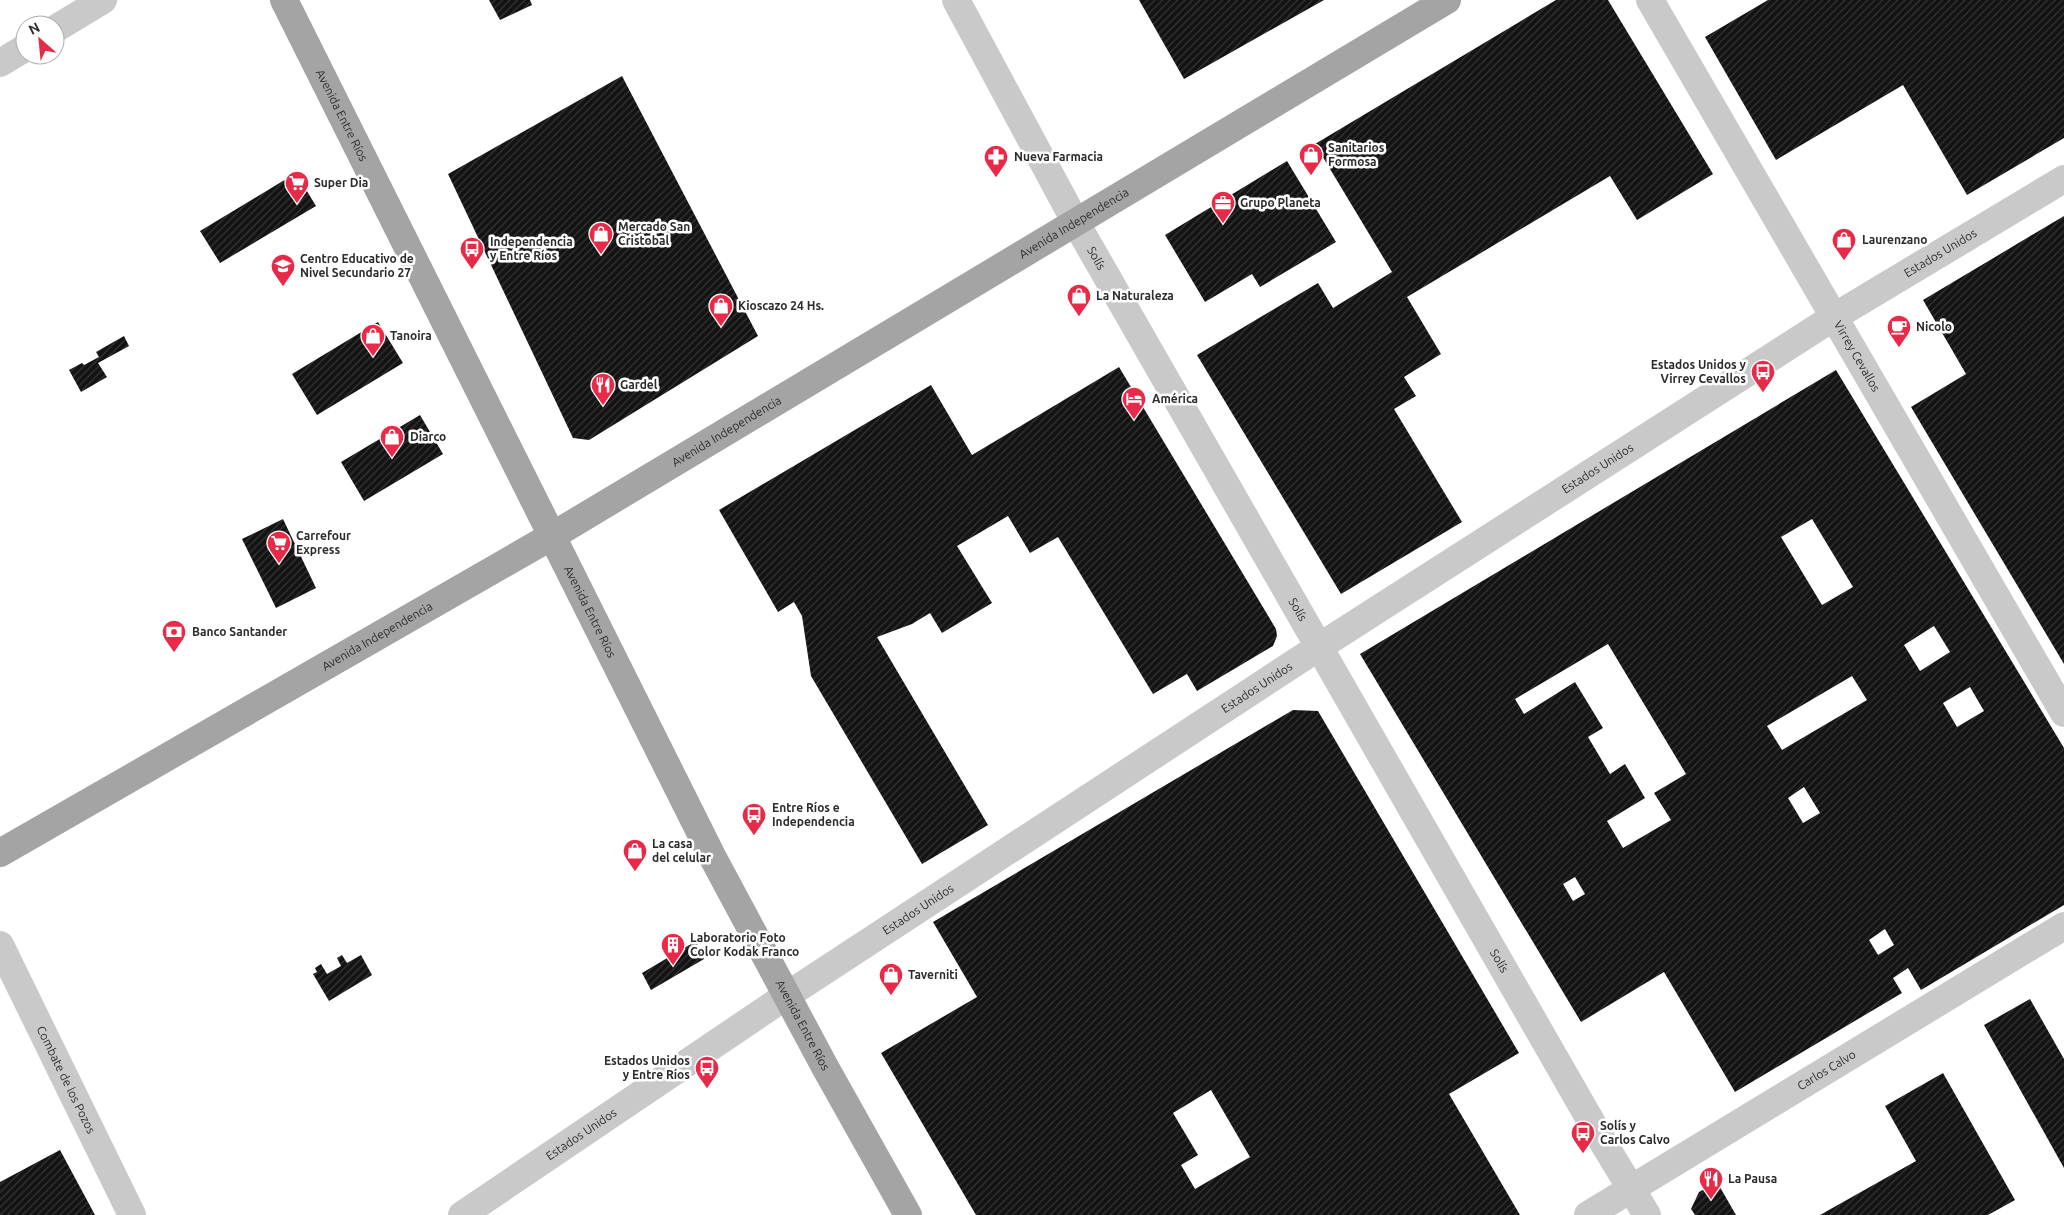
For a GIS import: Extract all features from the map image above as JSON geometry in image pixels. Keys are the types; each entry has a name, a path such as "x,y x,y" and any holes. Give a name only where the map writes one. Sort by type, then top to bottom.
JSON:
{"main road":[{"name":"Avenida Entre Ríos","path":"284,0 712,856 786,996 908,1215"},
{"name":"Avenida Independencia","path":"0,853 552,536 1447,0"}],"street":[{"path":"65,23 103,0"},
{"name":"Solís","path":"956,0 1076,223 1630,1190 1647,1215"},
{"name":"Virrey Cevallos","path":"1650,0 2064,713"},
{"path":"0,63 15,54"},
{"name":"Estados Unidos","path":"462,1215 786,996 1319,647 1834,317 2064,179"},
{"name":"Carlos Calvo","path":"1588,1215 2064,926"},
{"name":"Combate de los Pozos","path":"0,945 132,1215"}],"building":[{"path":"489,0 530,0 532,5 500,20"},
{"path":"1139,0 1324,0 1184,79"},
{"path":"1556,0 1608,0 1713,174 1637,220 1610,176 1407,297 1441,354 1404,377 1416,396 1394,409 1462,522 1341,594 1197,355 1318,283 1333,308 1392,272 1315,144"},
{"path":"1768,0 2064,0 2064,138 1967,195 1903,85 1776,160 1705,37"},
{"name":"Mercado San Cristobal","path":"622,76 758,336 589,440 573,438 448,174"},
{"path":"1287,161 1336,242 1260,287 1252,274 1205,302 1165,235"},
{"path":"296,173 316,206 220,263 200,231"},
{"path":"2064,216 2064,664 1911,407 1966,374 1923,300"},
{"path":"378,322 403,363 317,415 292,374"},
{"path":"124,336 129,346 98,363 107,377 81,392 69,370 99,357 96,352"},
{"path":"1119,367 1276,629 1277,636 1273,646 1197,691 1187,674 1153,694 1058,537 1030,553 1008,516 957,546 992,603 942,633 930,613 912,624 877,637 988,825 922,864 811,676 802,616 794,602 778,612 719,510 931,385 972,455"},
{"path":"1836,370 2064,748 2064,905 1921,990 1908,968 1893,978 1902,993 1735,1092 1664,972 1581,1022 1360,654","holes":["1812,519 1853,587 1822,605 1781,537","1934,626 1950,652 1920,671 1904,645","1608,644 1686,774 1654,793 1671,820 1623,848 1607,821 1645,798 1625,764 1610,774 1588,737 1603,728 1575,682 1524,714 1515,699","1852,676 1867,700 1782,750 1767,726","1970,687 1984,711 1957,727 1943,703","1804,787 1820,813 1803,823 1788,798","1575,877 1585,894 1573,901 1563,884","1885,929 1894,945 1878,955 1869,940"]},
{"name":"Diarco","path":"420,415 443,454 364,501 341,462"},
{"name":"Carrefour Express","path":"283,519 316,588 276,608 242,539"},
{"path":"1293,710 1318,711 1519,1053 1449,1094 1520,1215 976,1215 881,1053 977,997 933,922","holes":["1211,1090 1250,1157 1195,1189 1181,1165 1198,1155 1173,1113"]},
{"name":"Laboratorio Foto Color Kodak Franco","path":"696,941 704,959 651,990 642,973"},
{"path":"342,955 347,963 361,955 372,975 329,1001 313,974 317,972 315,968 321,964 327,974 341,966 337,958"},
{"path":"2030,999 2064,1059 2064,1168 1984,1025"},
{"path":"1943,1073 2015,1200 1988,1215 1820,1215 1916,1161 1885,1106"},
{"path":"60,1150 95,1215 0,1215 0,1182"},
{"name":"La Pausa","path":"1717,1182 1736,1215 1695,1215 1691,1209 1699,1192"}],"place":[{"name":"Sanitarios Formosa","path":"1311,176"},
{"name":"Nueva Farmacia","path":"996,178"},
{"name":"Super Dia","path":"297,204"},
{"name":"Grupo Planeta","path":"1223,224"},
{"name":"Mercado San Cristobal","path":"601,255"},
{"name":"Laurenzano","path":"1844,261"},
{"name":"Independencia y Entre Ríos","path":"472,270"},
{"name":"Centro Educativo de Nivel Secundario 27","path":"283,287"},
{"name":"La Naturaleza","path":"1079,317"},
{"name":"Kioscazo 24 Hs.","path":"721,327"},
{"name":"Nicolo","path":"1899,348"},
{"name":"Tanoira","path":"373,357"},
{"name":"Estados Unidos y Virrey Cevallos","path":"1763,393"},
{"name":"Gardel","path":"603,406"},
{"name":"América","path":"1134,420"},
{"name":"Diarco","path":"392,458"},
{"name":"Carrefour Express","path":"279,564"},
{"name":"Banco Santander","path":"174,653"},
{"name":"Entre Ríos e Independencia","path":"754,836"},
{"name":"La casa del celular","path":"635,872"},
{"name":"Laboratorio Foto Color Kodak Franco","path":"673,966"},
{"name":"Taverniti","path":"891,996"},
{"name":"Estados Unidos y Entre Ríos","path":"707,1089"},
{"name":"Solís y Carlos Calvo","path":"1583,1154"},
{"name":"La Pausa","path":"1711,1200"}]}
